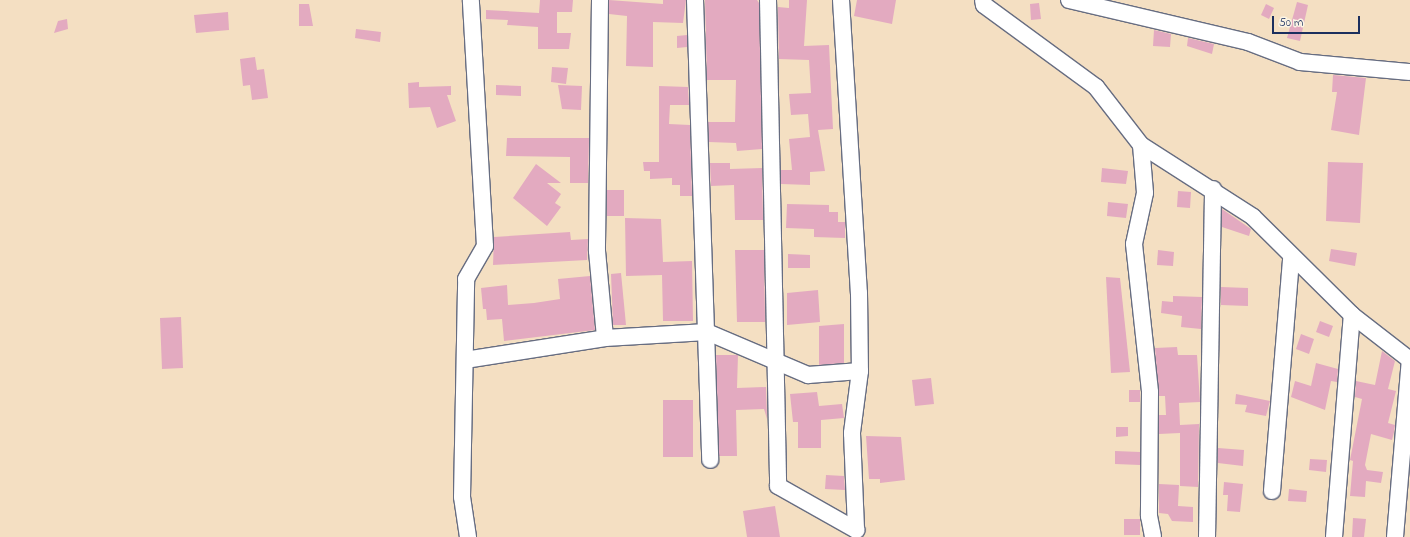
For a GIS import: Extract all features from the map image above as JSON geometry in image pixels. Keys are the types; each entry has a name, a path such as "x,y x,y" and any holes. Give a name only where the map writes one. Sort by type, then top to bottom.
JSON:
{"street":[{"path":"468,537 462,497 466,279 485,246 472,0"},
{"path":"600,0 597,251 605,338"},
{"path":"694,0 707,332 710,460"},
{"path":"768,0 778,486 856,530 852,433 860,371 841,0"},
{"path":"983,0 984,5 1096,87 1141,145 1213,189 1254,217 1292,258 1352,315 1410,360 1395,537"},
{"path":"1069,0 1141,7 1248,42 1300,62 1410,72"},
{"path":"1141,145 1145,193 1134,244 1150,392 1149,516 1153,537"},
{"path":"1207,537 1213,189"},
{"path":"1272,491 1292,258"},
{"path":"1334,537 1352,315"},
{"path":"465,360 605,338 707,332 808,375 860,371"}],"building":[{"path":"540,0 573,0 572,12 557,12 557,33 571,33 569,49 538,49 538,27 507,25 508,20 486,19 486,10 539,13"},
{"path":"609,0 663,4 663,0 686,0 683,23 653,22 653,67 626,66 627,16 609,14"},
{"path":"705,0 757,0 759,3 762,149 737,151 736,143 709,142 708,122 735,122 736,80 707,80"},
{"path":"789,0 807,0 804,46 829,45 833,129 818,130 825,171 810,172 810,185 781,184 781,170 792,170 789,139 810,137 808,114 791,115 789,94 811,93 809,60 779,59 778,7 789,8"},
{"path":"857,0 896,0 892,24 854,16"},
{"path":"1297,2 1308,5 1300,41 1287,38"},
{"path":"1039,3 1041,19 1031,20 1030,4"},
{"path":"299,4 309,4 313,26 299,26"},
{"path":"1266,4 1274,8 1269,19 1261,15"},
{"path":"228,12 229,30 196,33 194,15"},
{"path":"67,19 68,29 54,33 58,21"},
{"path":"356,29 381,32 380,42 355,38"},
{"path":"1154,30 1171,34 1170,47 1153,46"},
{"path":"687,35 687,47 677,48 677,36"},
{"path":"1188,38 1214,44 1212,54 1187,46"},
{"path":"255,57 257,70 264,69 268,98 252,100 250,85 243,86 240,59"},
{"path":"552,67 568,68 566,84 551,82"},
{"path":"1333,75 1366,78 1359,135 1331,130 1337,92 1332,92"},
{"path":"419,82 419,87 451,86 451,95 447,95 456,121 437,128 430,107 409,108 408,83"},
{"path":"496,85 521,86 521,96 496,95"},
{"path":"558,85 582,86 581,110 562,109"},
{"path":"659,86 688,87 689,105 670,105 669,124 690,125 692,196 680,196 680,185 672,185 672,178 650,179 650,171 644,171 643,162 659,162"},
{"path":"507,138 589,138 588,183 570,183 570,157 506,156"},
{"path":"1328,162 1363,163 1360,223 1326,221"},
{"path":"710,163 730,163 730,169 762,168 763,220 735,220 734,185 711,186"},
{"path":"536,164 561,183 547,183 561,194 555,203 561,207 547,226 513,198"},
{"path":"1102,168 1128,171 1126,184 1101,182"},
{"path":"607,190 624,190 624,216 607,216"},
{"path":"1178,191 1191,192 1190,208 1177,207"},
{"path":"1108,202 1128,204 1126,218 1107,216"},
{"path":"787,204 829,205 829,212 838,212 838,222 845,222 845,238 814,237 814,229 786,228"},
{"path":"1222,209 1251,229 1249,236 1222,227"},
{"path":"625,218 661,219 663,262 692,261 693,321 663,321 662,275 626,276"},
{"path":"570,232 571,240 588,239 587,260 493,265 494,237"},
{"path":"1331,249 1357,253 1355,266 1329,261"},
{"path":"735,250 764,250 765,322 737,322"},
{"path":"1158,250 1174,252 1173,266 1157,265"},
{"path":"788,254 810,255 810,268 788,268"},
{"path":"621,273 626,325 613,325 611,274"},
{"path":"590,276 595,330 504,341 502,319 487,320 486,309 483,309 481,288 507,285 508,305 534,303 560,299 558,279"},
{"path":"1106,277 1120,278 1130,372 1111,373"},
{"path":"1221,287 1248,288 1248,306 1221,305"},
{"path":"818,290 820,322 787,325 787,293"},
{"path":"1173,296 1202,297 1201,329 1181,327 1182,316 1161,313 1162,301 1173,302"},
{"path":"181,317 183,368 162,369 160,318"},
{"path":"1320,321 1333,326 1329,337 1316,332"},
{"path":"844,324 844,363 819,365 819,326"},
{"path":"1301,334 1314,339 1309,354 1296,349"},
{"path":"1177,347 1178,355 1197,355 1200,402 1179,403 1180,425 1199,424 1198,487 1180,486 1180,433 1159,434 1159,415 1166,415 1165,396 1159,396 1155,348"},
{"path":"1382,351 1395,361 1388,389 1396,391 1388,423 1395,425 1394,432 1392,440 1371,434 1365,465 1367,470 1383,472 1381,483 1366,481 1365,497 1350,496 1353,461 1350,460 1362,399 1355,397 1356,381 1375,385"},
{"path":"716,355 738,355 737,388 766,387 767,419 764,409 736,410 737,456 719,456"},
{"path":"1316,363 1338,369 1337,382 1331,381 1325,410 1291,397 1295,381 1311,386"},
{"path":"931,378 934,404 915,406 912,380"},
{"path":"1129,390 1140,390 1140,402 1129,402"},
{"path":"817,392 819,406 842,404 844,418 821,420 821,448 798,448 798,422 793,422 790,394"},
{"path":"1236,394 1270,401 1266,416 1245,412 1247,405 1235,404"},
{"path":"663,400 693,400 693,457 663,457"},
{"path":"1116,427 1128,427 1128,436 1116,437"},
{"path":"866,436 901,437 905,480 880,483 880,479 869,479"},
{"path":"1218,448 1244,450 1243,466 1218,463"},
{"path":"1115,451 1140,452 1140,465 1115,464"},
{"path":"1310,459 1327,460 1326,472 1309,470"},
{"path":"826,475 844,476 845,490 825,489"},
{"path":"1224,482 1243,484 1240,512 1227,511 1228,495 1223,495"},
{"path":"1159,484 1179,485 1178,506 1193,507 1193,522 1172,521 1168,514 1159,513"},
{"path":"1289,489 1307,491 1306,502 1288,501"},
{"path":"775,506 780,537 747,537 743,511"},
{"path":"1353,518 1366,519 1364,537 1352,537"},
{"path":"1124,519 1140,519 1140,535 1124,535"}]}
